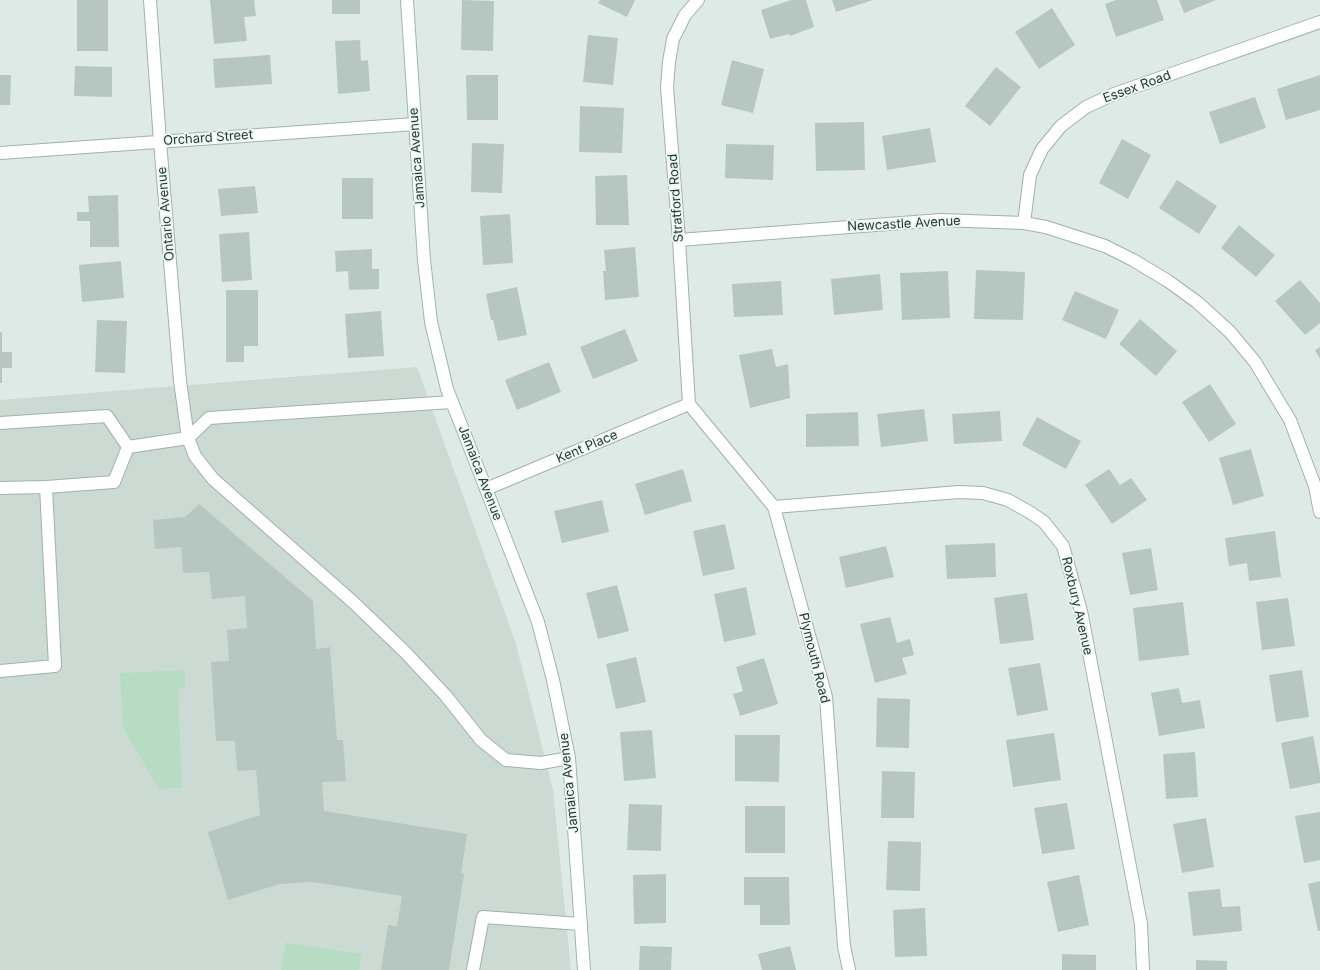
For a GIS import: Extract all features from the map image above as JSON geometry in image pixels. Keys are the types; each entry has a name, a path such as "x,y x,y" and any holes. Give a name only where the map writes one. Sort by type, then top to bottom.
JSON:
{"street":[{"name":"Ontario Avenue","path":"150,0 180,381 188,438 195,456 213,479 353,602 405,652 446,696 481,740 506,760 541,763 569,758"},
{"name":"Jamaica Avenue","path":"407,0 424,260 432,322 447,388 538,622 553,680 569,758 584,970"},
{"name":"Stratford Road","path":"689,404 679,240 667,87 669,62 674,39 685,15 698,0"},
{"name":"Essex Road","path":"1024,223 1030,175 1042,149 1060,126 1086,107 1114,94 1320,22"},
{"name":"Orchard Street","path":"0,153 415,124"},
{"name":"Newcastle Avenue","path":"679,240 941,220 1024,223 1046,227 1105,246 1133,260 1168,281 1197,302 1230,332 1255,362 1290,420 1315,486 1320,512"},
{"path":"128,447 188,438 209,418 452,402"},
{"name":"Kent Place","path":"486,489 689,404"},
{"name":"Plymouth Road","path":"689,404 774,507 826,697 844,946 848,970"},
{"path":"0,422 107,416 128,447"},
{"path":"0,488 46,487 114,482 128,447"},
{"path":"0,670 55,666 46,487"},
{"name":"Roxbury Avenue","path":"774,507 959,492 983,493 1008,500 1031,512 1049,528 1063,546 1081,611 1141,924 1143,970"},
{"path":"473,970 483,917 581,924"}],"shaded area":[{"path":"417,367 516,644 553,790 571,970 0,970 0,400"}],"green space":[{"path":"185,670 185,688 178,689 182,788 159,789 123,728 120,673"},
{"path":"286,943 362,954 359,970 281,970"}],"building":[{"path":"77,0 108,0 108,51 77,51"},
{"path":"210,0 254,0 256,16 244,17 247,41 214,44"},
{"path":"332,0 360,0 360,14 332,14"},
{"path":"462,0 494,1 493,51 461,50"},
{"path":"600,0 635,0 627,17 598,3"},
{"path":"791,0 806,0 814,27 790,36 789,34 770,39 761,10"},
{"path":"832,0 873,0 836,12"},
{"path":"1116,0 1157,0 1164,20 1116,37 1105,4"},
{"path":"1179,0 1216,0 1184,13"},
{"path":"1052,8 1075,45 1039,69 1015,32"},
{"path":"588,35 618,38 613,85 583,82"},
{"path":"360,40 361,61 368,60 370,91 338,94 335,41"},
{"path":"270,55 272,84 215,88 213,59"},
{"path":"732,60 764,69 753,113 721,105"},
{"path":"75,66 112,67 112,97 74,96"},
{"path":"996,67 1021,87 990,126 965,106"},
{"path":"0,75 11,75 10,105 0,105"},
{"path":"466,75 498,75 498,120 467,120"},
{"path":"1320,75 1320,110 1286,120 1277,89"},
{"path":"1255,97 1266,128 1220,144 1209,112"},
{"path":"580,106 624,108 622,153 579,152"},
{"path":"864,122 865,170 816,171 815,123"},
{"path":"930,128 936,162 887,170 882,136"},
{"path":"1122,139 1151,155 1128,199 1099,183"},
{"path":"472,143 504,144 502,193 471,192"},
{"path":"726,144 774,145 773,180 725,178"},
{"path":"627,175 629,225 596,225 595,176"},
{"path":"342,178 373,178 373,219 342,219"},
{"path":"1177,180 1217,206 1199,234 1159,208"},
{"path":"255,186 258,213 221,216 218,189"},
{"path":"118,195 119,247 90,247 90,221 77,221 77,212 89,212 88,196"},
{"path":"510,214 513,263 483,265 480,216"},
{"path":"1239,225 1275,255 1256,277 1221,248"},
{"path":"249,232 252,280 222,282 219,234"},
{"path":"635,247 639,297 605,300 603,271 606,271 604,250"},
{"path":"372,249 372,269 379,269 379,289 349,290 348,271 336,272 335,251"},
{"path":"121,261 124,298 82,302 79,265"},
{"path":"976,270 1025,272 1023,320 974,319"},
{"path":"948,271 950,318 902,320 900,273"},
{"path":"880,274 883,310 834,315 831,279"},
{"path":"1300,280 1320,303 1320,323 1305,335 1275,301"},
{"path":"781,281 783,315 734,317 732,284"},
{"path":"517,287 527,335 498,341 493,320 491,320 486,294"},
{"path":"226,290 258,290 258,346 244,346 244,362 226,362"},
{"path":"1075,291 1119,310 1106,339 1062,320"},
{"path":"381,311 384,356 348,358 345,314"},
{"path":"1140,319 1177,351 1156,376 1119,344"},
{"path":"97,320 127,321 125,373 95,372"},
{"path":"625,329 638,361 593,379 580,347"},
{"path":"0,332 2,332 2,352 12,352 12,368 2,368 2,383 0,383"},
{"path":"1320,347 1320,359 1315,350"},
{"path":"772,349 776,367 788,364 790,398 750,408 739,355"},
{"path":"549,362 561,392 517,410 505,380"},
{"path":"1210,384 1236,424 1209,442 1182,402"},
{"path":"924,409 928,441 881,447 877,414"},
{"path":"1000,411 1002,441 954,444 952,414"},
{"path":"858,412 859,446 806,447 806,414"},
{"path":"1037,417 1081,441 1066,469 1022,445"},
{"path":"1251,449 1264,496 1233,505 1219,458"},
{"path":"683,469 692,501 645,515 635,484"},
{"path":"1109,469 1120,485 1131,478 1147,500 1112,524 1085,485"},
{"path":"602,500 609,532 562,543 554,511"},
{"path":"199,504 313,601 316,649 330,647 337,740 343,740 346,781 322,782 324,811 467,834 461,874 464,874 449,970 381,970 388,925 397,926 402,896 313,882 280,884 228,900 208,832 260,815 256,770 237,771 235,741 216,741 211,662 229,661 227,630 247,628 245,596 212,599 209,572 183,573 181,547 155,549 153,520 185,517"},
{"path":"725,524 735,569 703,576 693,531"},
{"path":"1275,531 1281,577 1249,581 1247,563 1229,566 1225,538"},
{"path":"995,543 996,577 947,579 945,545"},
{"path":"886,546 894,577 846,588 839,557"},
{"path":"1151,548 1158,590 1130,595 1122,553"},
{"path":"617,585 629,631 598,639 586,593"},
{"path":"746,587 756,635 724,642 714,594"},
{"path":"1027,593 1034,640 1000,644 994,598"},
{"path":"1288,598 1295,646 1262,650 1256,602"},
{"path":"1183,602 1189,655 1139,661 1133,608"},
{"path":"890,617 897,643 910,639 914,655 902,658 907,674 875,683 860,624"},
{"path":"636,657 646,702 616,709 606,664"},
{"path":"764,658 778,704 740,716 733,694 743,691 736,667"},
{"path":"1040,663 1048,710 1017,716 1008,668"},
{"path":"1302,670 1309,717 1276,722 1269,675"},
{"path":"1179,688 1182,703 1200,700 1205,728 1159,736 1151,693"},
{"path":"877,698 910,699 909,748 876,747"},
{"path":"652,730 656,778 624,781 620,732"},
{"path":"1054,733 1061,780 1013,787 1006,740"},
{"path":"735,735 780,735 779,782 735,781"},
{"path":"1313,736 1320,774 1320,783 1290,789 1281,743"},
{"path":"1195,752 1198,797 1166,799 1163,754"},
{"path":"882,771 915,772 914,818 881,818"},
{"path":"1067,803 1075,849 1042,854 1034,808"},
{"path":"629,804 662,805 661,851 627,850"},
{"path":"745,806 785,806 785,853 745,853"},
{"path":"1320,812 1320,860 1304,863 1295,816"},
{"path":"1206,818 1214,867 1182,873 1173,824"},
{"path":"888,841 921,842 920,891 886,890"},
{"path":"666,874 666,923 634,924 633,875"},
{"path":"1079,875 1089,925 1058,932 1047,882"},
{"path":"744,877 789,877 790,925 760,925 760,905 744,905"},
{"path":"1320,881 1320,931 1318,931 1308,884"},
{"path":"1220,889 1222,907 1240,906 1242,931 1193,936 1188,892"},
{"path":"925,908 927,956 895,957 893,910"},
{"path":"640,946 672,947 671,970 639,970"},
{"path":"790,946 796,970 762,970 758,954"},
{"path":"1062,954 1096,955 1096,970 1062,970"},
{"path":"1196,960 1227,961 1227,970 1196,970"}]}
